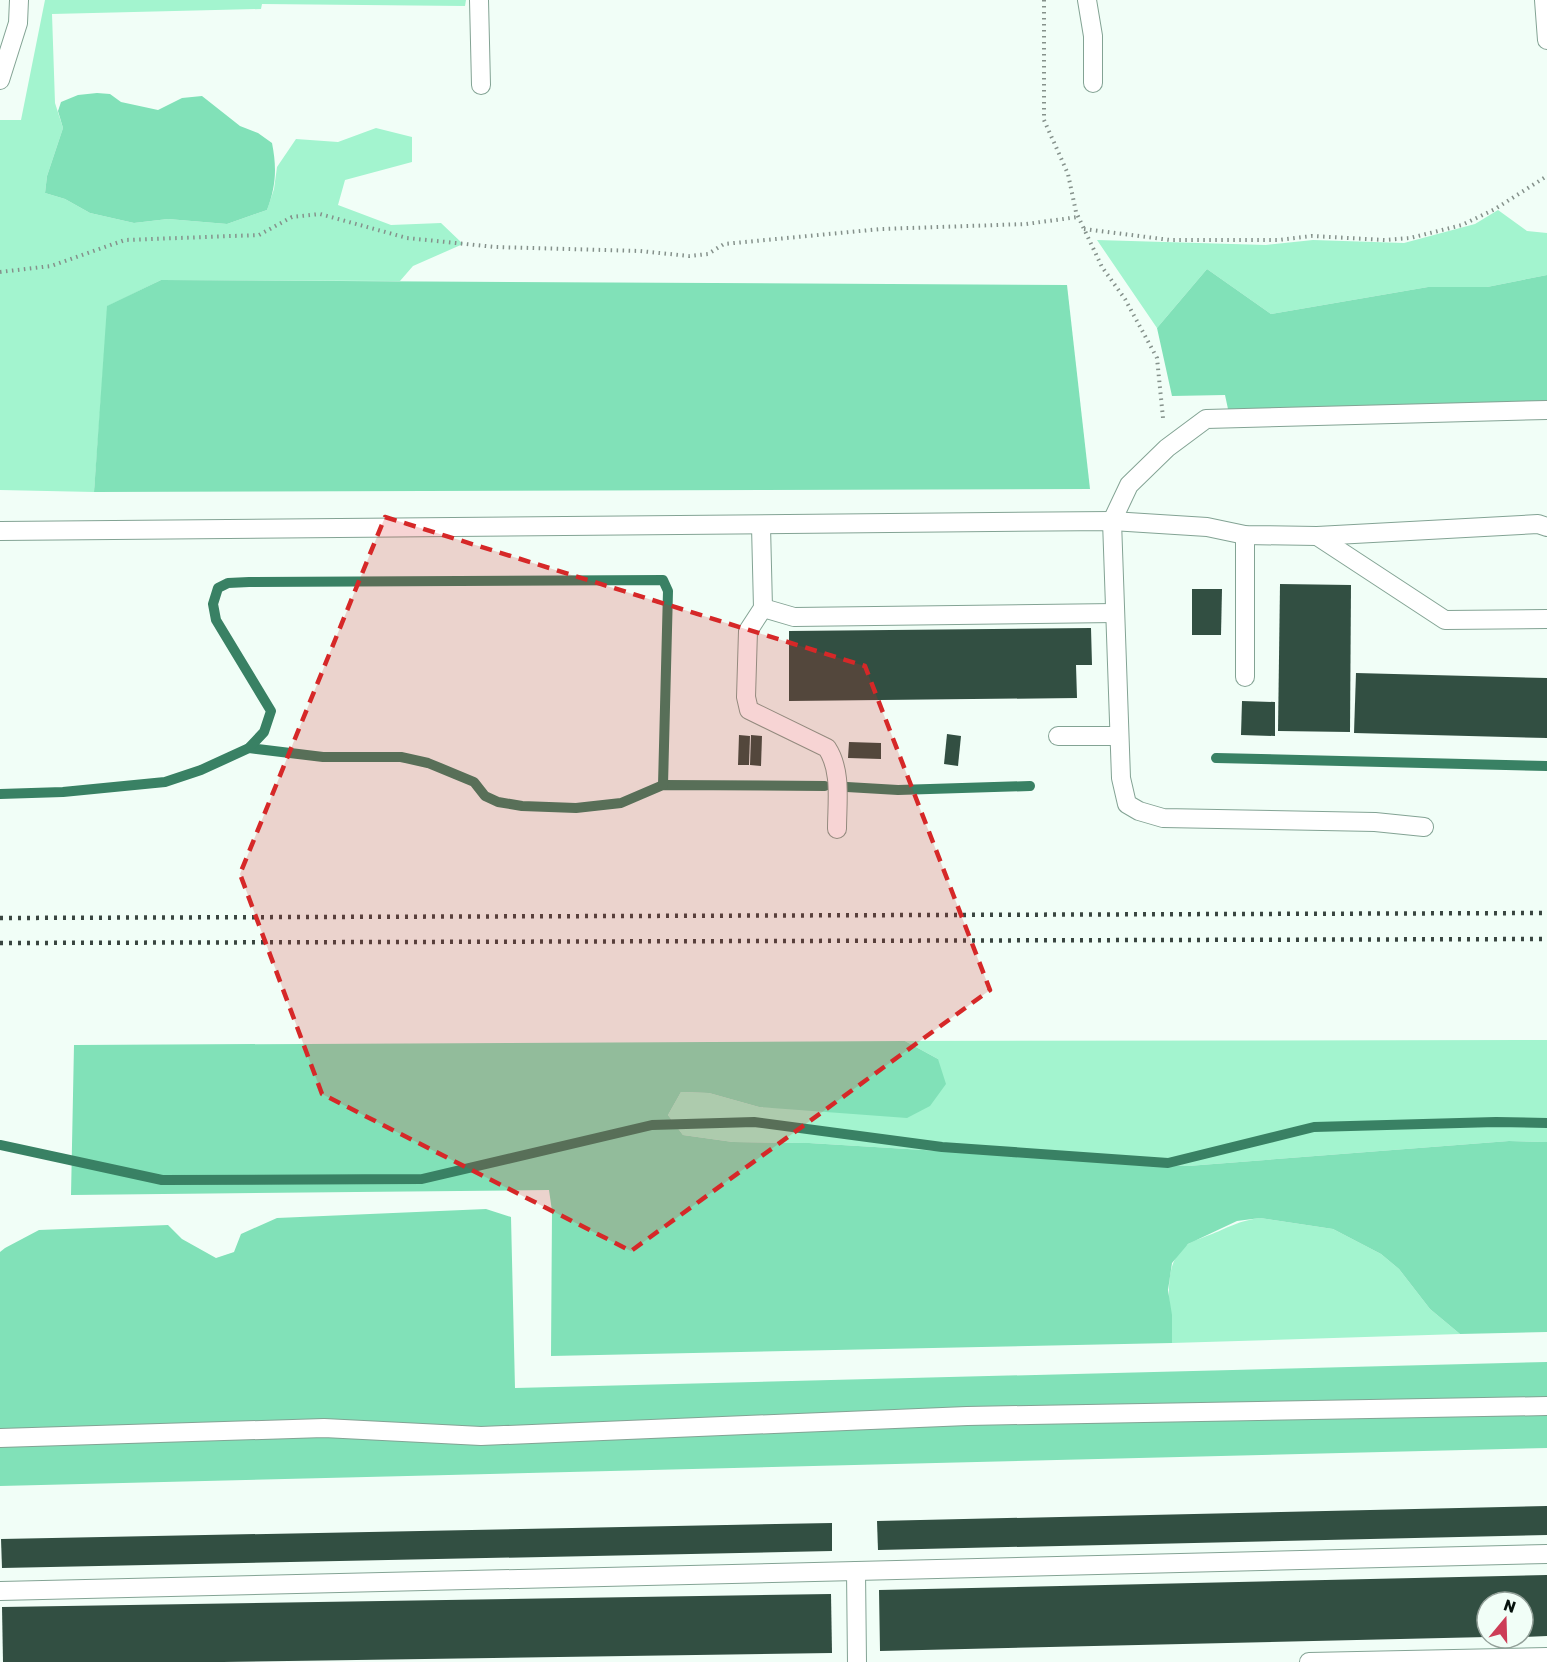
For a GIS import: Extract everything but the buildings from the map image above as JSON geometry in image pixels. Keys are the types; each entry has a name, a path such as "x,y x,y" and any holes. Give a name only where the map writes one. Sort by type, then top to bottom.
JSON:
{"lane":[{"path":"0,80 9,23 19,0"},
{"path":"479,0 481,85"},
{"path":"1087,0 1093,36 1093,83"},
{"path":"1544,0 1547,40"},
{"path":"1424,827 1375,822 1163,818 1139,811 1127,804 1121,778 1112,521 1129,485 1167,448 1206,419 1547,410"},
{"path":"0,531 762,526 1112,521 1207,527 1245,535 1317,536 1538,524 1547,527"},
{"path":"762,526 763,608 748,631 746,697 749,710 828,748 834,759 837,773 837,829"},
{"path":"1245,535 1245,677"},
{"path":"1317,536 1445,620 1547,620"},
{"path":"763,608 794,617 1115,613"},
{"path":"1058,736 1119,736"},
{"path":"0,1438 324,1428 481,1436 967,1416 1547,1406"},
{"path":"0,1591 1547,1554"},
{"path":"856,1571 857,1662"},
{"path":"1309,1662 1547,1657"}],"path":[{"path":"1044,0 1042,111 1068,174 1078,217 1102,267 1125,299 1157,358 1167,448"},
{"path":"1084,229 1170,240 1278,240 1312,236 1385,240 1410,238 1462,225 1495,209 1547,176"},
{"path":"0,272 51,266 125,240 259,235 292,217 305,213 320,214 407,238 495,247 640,251 690,256 708,254 724,244 881,229 1026,224 1078,217"}],"highlighted area":[{"path":"385,517 865,666 990,990 631,1251 322,1094 240,874"}],"green space":[{"path":"45,0 466,0 465,6 262,4 261,9 52,14 55,103 63,128 47,176 45,193 65,199 90,213 134,223 168,219 227,224 267,210 274,189 277,167 296,139 338,142 376,128 412,137 412,162 345,180 338,205 391,225 441,223 463,244 413,266 400,281 161,280 108,306 94,492 0,490 0,120 21,120"},
{"path":"110,94 121,102 158,110 182,98 202,96 240,126 258,133 272,143 275,161 274,185 267,210 227,224 168,219 134,223 90,213 65,199 45,193 47,176 63,128 58,111 61,102 78,95"},
{"path":"1498,210 1527,231 1547,233 1547,275 1487,287 1428,287 1271,314 1207,269 1157,328 1097,240 1266,245 1313,240 1404,243 1475,224"},
{"path":"1207,269 1271,314 1428,287 1487,287 1547,275 1547,403 1228,409 1225,395 1172,396 1157,328"},
{"path":"161,280 1067,285 1090,489 94,492 107,306"},
{"path":"1547,1040 1547,1142 1509,1141 1188,1166 809,1143 733,1142 683,1135 668,1115 681,1092 709,1093 759,1107 810,1109 938,1059 905,1041"},
{"path":"905,1041 938,1059 946,1084 930,1106 907,1118 759,1107 709,1093 681,1092 668,1115 683,1135 733,1142 809,1143 1188,1166 1509,1141 1547,1142 1547,1332 1460,1334 1430,1309 1399,1269 1381,1254 1333,1229 1260,1218 1237,1221 1188,1244 1172,1263 1168,1290 1172,1315 1172,1343 551,1356 552,1211 549,1190 71,1195 74,1045"},
{"path":"486,1209 511,1217 515,1388 1547,1362 1547,1448 0,1486 0,1252 5,1248 39,1230 168,1225 182,1239 216,1258 234,1252 241,1234 277,1218"},
{"path":"1260,1218 1333,1229 1381,1254 1399,1269 1430,1309 1460,1334 1172,1343 1169,1302 1170,1274 1180,1251 1195,1240 1240,1222"}],"waterway":[{"path":"0,794 63,792 165,782 201,770 249,748 264,732 271,711 216,620 213,604 218,588 228,583 249,582 663,580 668,591 663,785"},
{"path":"249,748 323,757 401,757 428,763 474,782 485,796 498,802 522,806 576,808 621,803 663,785 825,786"},
{"path":"1216,758 1547,766"},
{"path":"847,787 898,790 1030,786"},
{"path":"0,1145 162,1180 422,1179 652,1125 754,1122 942,1147 1168,1163 1314,1127 1496,1122 1547,1123"}],"railway":[{"path":"0,918 1547,913"},
{"path":"0,943 1547,939"}]}
